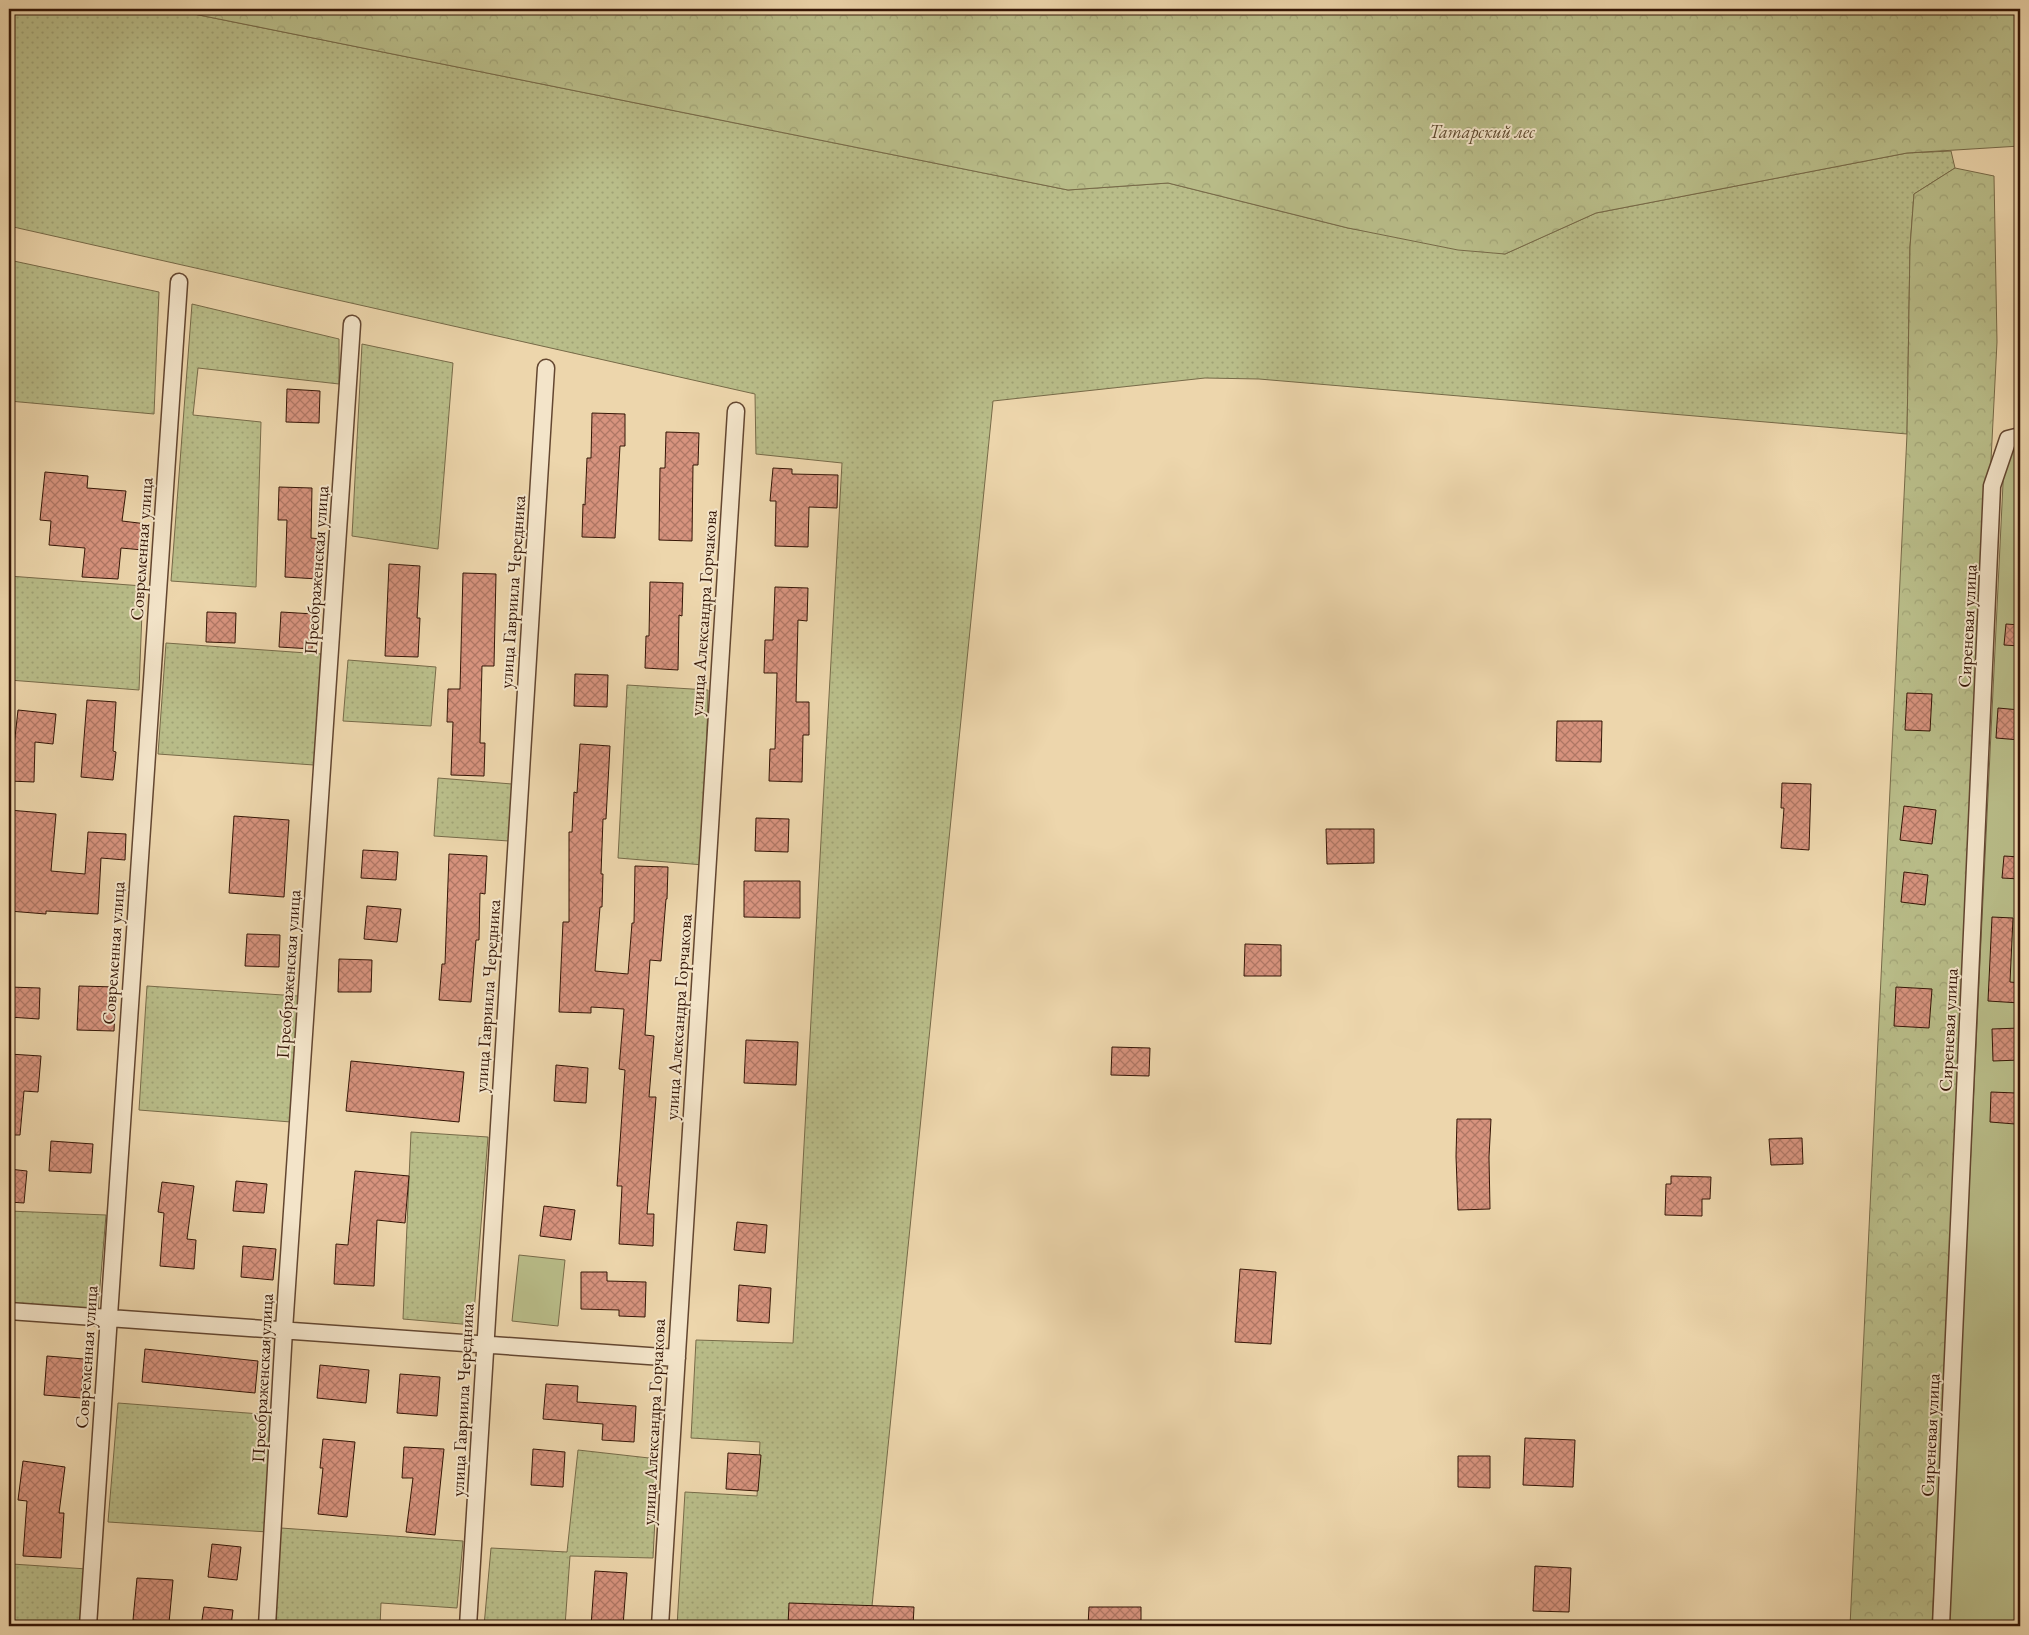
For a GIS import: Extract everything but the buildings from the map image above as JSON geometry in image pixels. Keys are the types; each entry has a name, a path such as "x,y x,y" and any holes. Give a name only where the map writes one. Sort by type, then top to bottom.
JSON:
{"street":[{"name":"Современная улица","path":"88,1626 179,282"},
{"name":"Преображенская улица","path":"267,1626 284,1330 352,324"},
{"name":"улица Гавриила Чередника","path":"468,1626 546,368"},
{"name":"улица Александра Горчакова","path":"660,1626 736,411"},
{"name":"Сиреневая улица","path":"1942,1626 1992,486 2014,437"},
{"path":"9,1311 676,1358"}],"green space":[{"path":"9,9 169,9 1068,190 1168,183 1348,228 1505,254 1596,213 1907,153 1951,151 1955,168 1914,194 1910,247 1907,434 1259,379 1205,378 993,401 870,1626 677,1626 685,1492 757,1496 760,1442 691,1438 696,1340 793,1343 842,463 756,454 755,394 9,226"},
{"name":"Татарский лес","path":"169,9 2020,9 2020,146 1907,153 1596,213 1505,254 1458,250 1348,228 1168,183 1068,190"},
{"path":"1955,168 1994,176 1997,342 1932,1626 1850,1626 1907,434 1910,247 1914,194"},
{"path":"9,260 159,292 154,414 9,401"},
{"path":"192,304 339,339 339,384 198,368 193,415 261,422 256,587 171,581"},
{"path":"362,344 453,363 438,549 352,536"},
{"path":"2005,442 2020,443 2020,1626 1948,1626"},
{"path":"9,576 143,586 139,690 9,680"},
{"path":"166,643 321,654 314,765 158,754"},
{"path":"348,660 436,667 431,726 343,721"},
{"path":"627,685 708,690 704,865 618,858"},
{"path":"438,778 512,784 509,841 434,836"},
{"path":"147,986 298,996 291,1122 139,1110"},
{"path":"411,1132 488,1137 473,1325 403,1319"},
{"path":"9,1211 106,1215 98,1310 9,1304"},
{"path":"519,1255 565,1260 558,1326 512,1321"},
{"path":"118,1403 273,1415 268,1532 108,1522"},
{"path":"578,1450 658,1459 653,1558 570,1556 565,1626 484,1626 491,1548 567,1552"},
{"path":"281,1528 463,1541 457,1608 381,1603 380,1626 275,1626"},
{"path":"12,1564 87,1569 82,1626 9,1621"}]}
